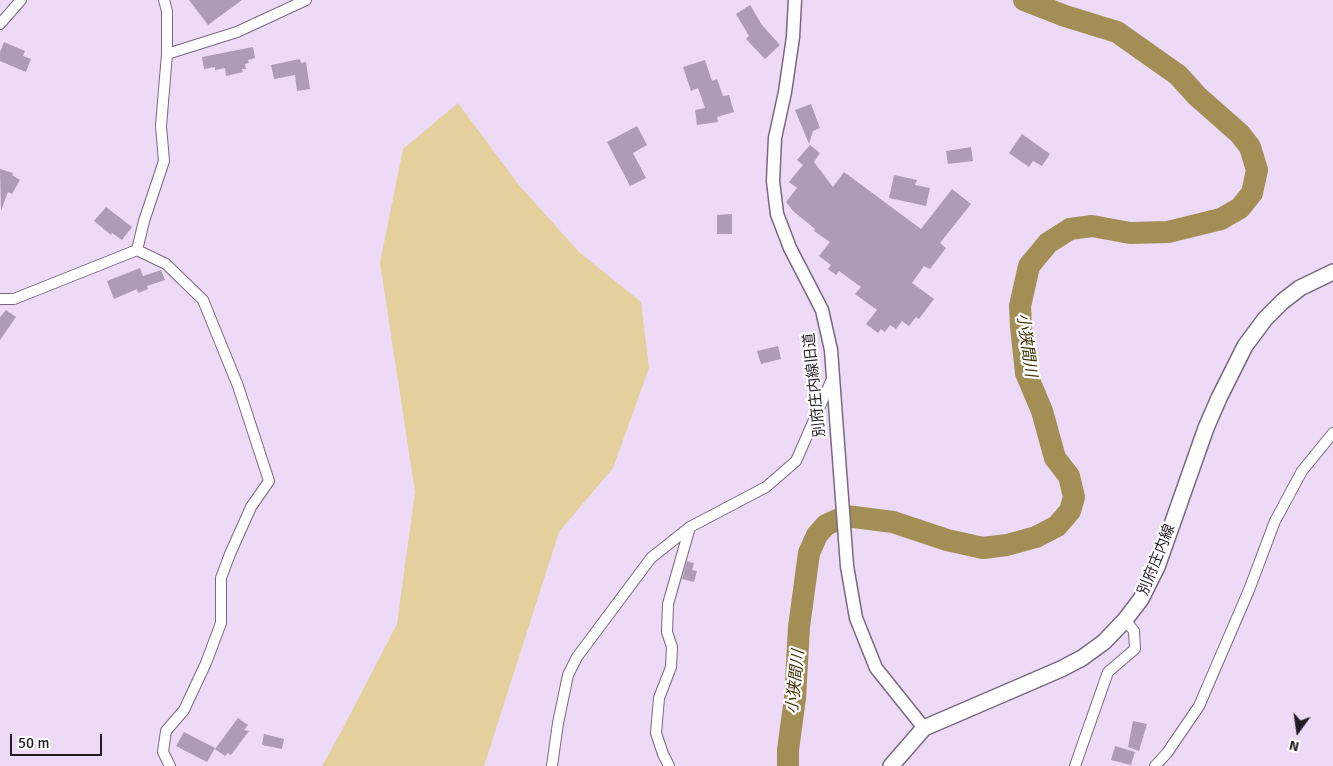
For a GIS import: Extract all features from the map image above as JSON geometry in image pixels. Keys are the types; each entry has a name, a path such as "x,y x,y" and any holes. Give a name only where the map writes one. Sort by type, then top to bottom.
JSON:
{"main road":[{"name":"別府庄内線","path":"891,766 924,728 1061,669 1082,658 1104,642 1125,620 1141,599 1157,567 1206,428 1245,346 1265,319 1283,301 1300,288 1333,272"}],"street":[{"path":"0,24 21,0"},
{"path":"137,250 146,214 164,161 161,126 167,54 167,10 164,0"},
{"path":"167,54 237,32 306,0"},
{"name":"別府庄内線旧道","path":"795,0 794,36 775,138 773,181 777,214 790,248 822,310 830,350 847,566 856,618 876,668 924,728"},
{"path":"0,299 14,299 137,250 166,264 203,300 238,386 269,481 251,507 224,570 220,623 206,663 184,710 166,731 162,752 170,766"},
{"path":"552,766 558,723 568,675 576,657 651,558 690,527 766,487 796,461 832,379"},
{"path":"1155,766 1167,753 1199,706 1249,590 1275,521 1302,471 1333,433"},
{"path":"669,766 656,733 659,698 671,667 672,647 667,632 668,604 690,527"},
{"path":"1075,766 1108,672 1135,649 1134,631 1125,620"}],"shaded area":[{"path":"458,103 518,184 579,252 641,302 649,368 613,468 559,532 484,766 322,766 397,624 415,492 380,263 403,149"}],"building":[{"path":"189,0 242,0 208,25"},
{"path":"750,5 762,25 780,45 765,59 746,39 749,36 736,14"},
{"path":"4,42 25,51 23,56 31,59 26,72 0,61 0,52"},
{"path":"253,47 255,58 248,60 249,63 245,64 246,69 242,69 243,72 226,76 225,68 215,70 215,67 204,69 202,57"},
{"path":"300,59 301,63 306,62 310,89 297,91 295,75 274,79 271,65"},
{"path":"705,60 712,81 717,79 723,96 729,95 734,112 717,117 718,122 697,125 695,110 705,108 698,88 691,91 683,67"},
{"path":"811,104 820,128 813,131 809,144 795,110"},
{"path":"637,126 647,145 633,153 646,178 630,186 607,142"},
{"path":"1022,134 1050,154 1042,166 1033,161 1029,167 1009,153"},
{"path":"810,145 820,153 814,162 833,187 844,172 921,229 952,189 971,204 940,243 946,248 930,269 924,266 912,283 934,299 919,319 916,317 909,326 902,321 896,329 890,325 885,332 881,329 878,333 866,324 877,310 855,294 861,287 839,271 836,275 828,269 831,265 819,256 830,242 814,231 815,229 793,211 786,202 797,188 789,182 803,165 797,160"},
{"path":"971,147 973,161 948,164 946,151"},
{"path":"0,169 13,173 12,175 20,180 12,194 8,192 1,211"},
{"path":"894,175 917,180 915,185 930,188 926,206 889,198"},
{"path":"106,207 132,227 122,240 112,233 111,235 94,221"},
{"path":"732,214 732,234 717,234 717,215"},
{"path":"140,268 143,276 161,270 165,280 147,286 148,289 138,293 137,289 114,299 107,281"},
{"path":"6,310 16,317 0,340 0,317"},
{"path":"778,346 781,359 761,364 757,351"},
{"path":"687,561 694,563 692,570 697,571 694,582 682,579"},
{"path":"238,718 248,725 244,730 249,731 231,755 228,753 225,756 215,749"},
{"path":"1133,721 1147,724 1139,751 1128,747"},
{"path":"184,732 215,748 207,762 176,746"},
{"path":"264,734 284,739 282,749 262,745"},
{"path":"1115,746 1135,752 1131,765 1111,760"}],"waterway":[{"name":"小狭間川","path":"788,766 788,750 795,698 799,627 809,553 817,535 826,525 846,516 893,522 947,540 983,548 1007,545 1036,537 1057,526 1070,511 1074,497 1069,476 1055,458 1042,411 1026,373 1020,306 1029,266 1048,243 1070,229 1092,226 1130,233 1168,232 1221,219 1240,208 1252,193 1257,170 1250,147 1240,134 1197,96 1178,75 1117,32 1065,16 1024,0"}]}
